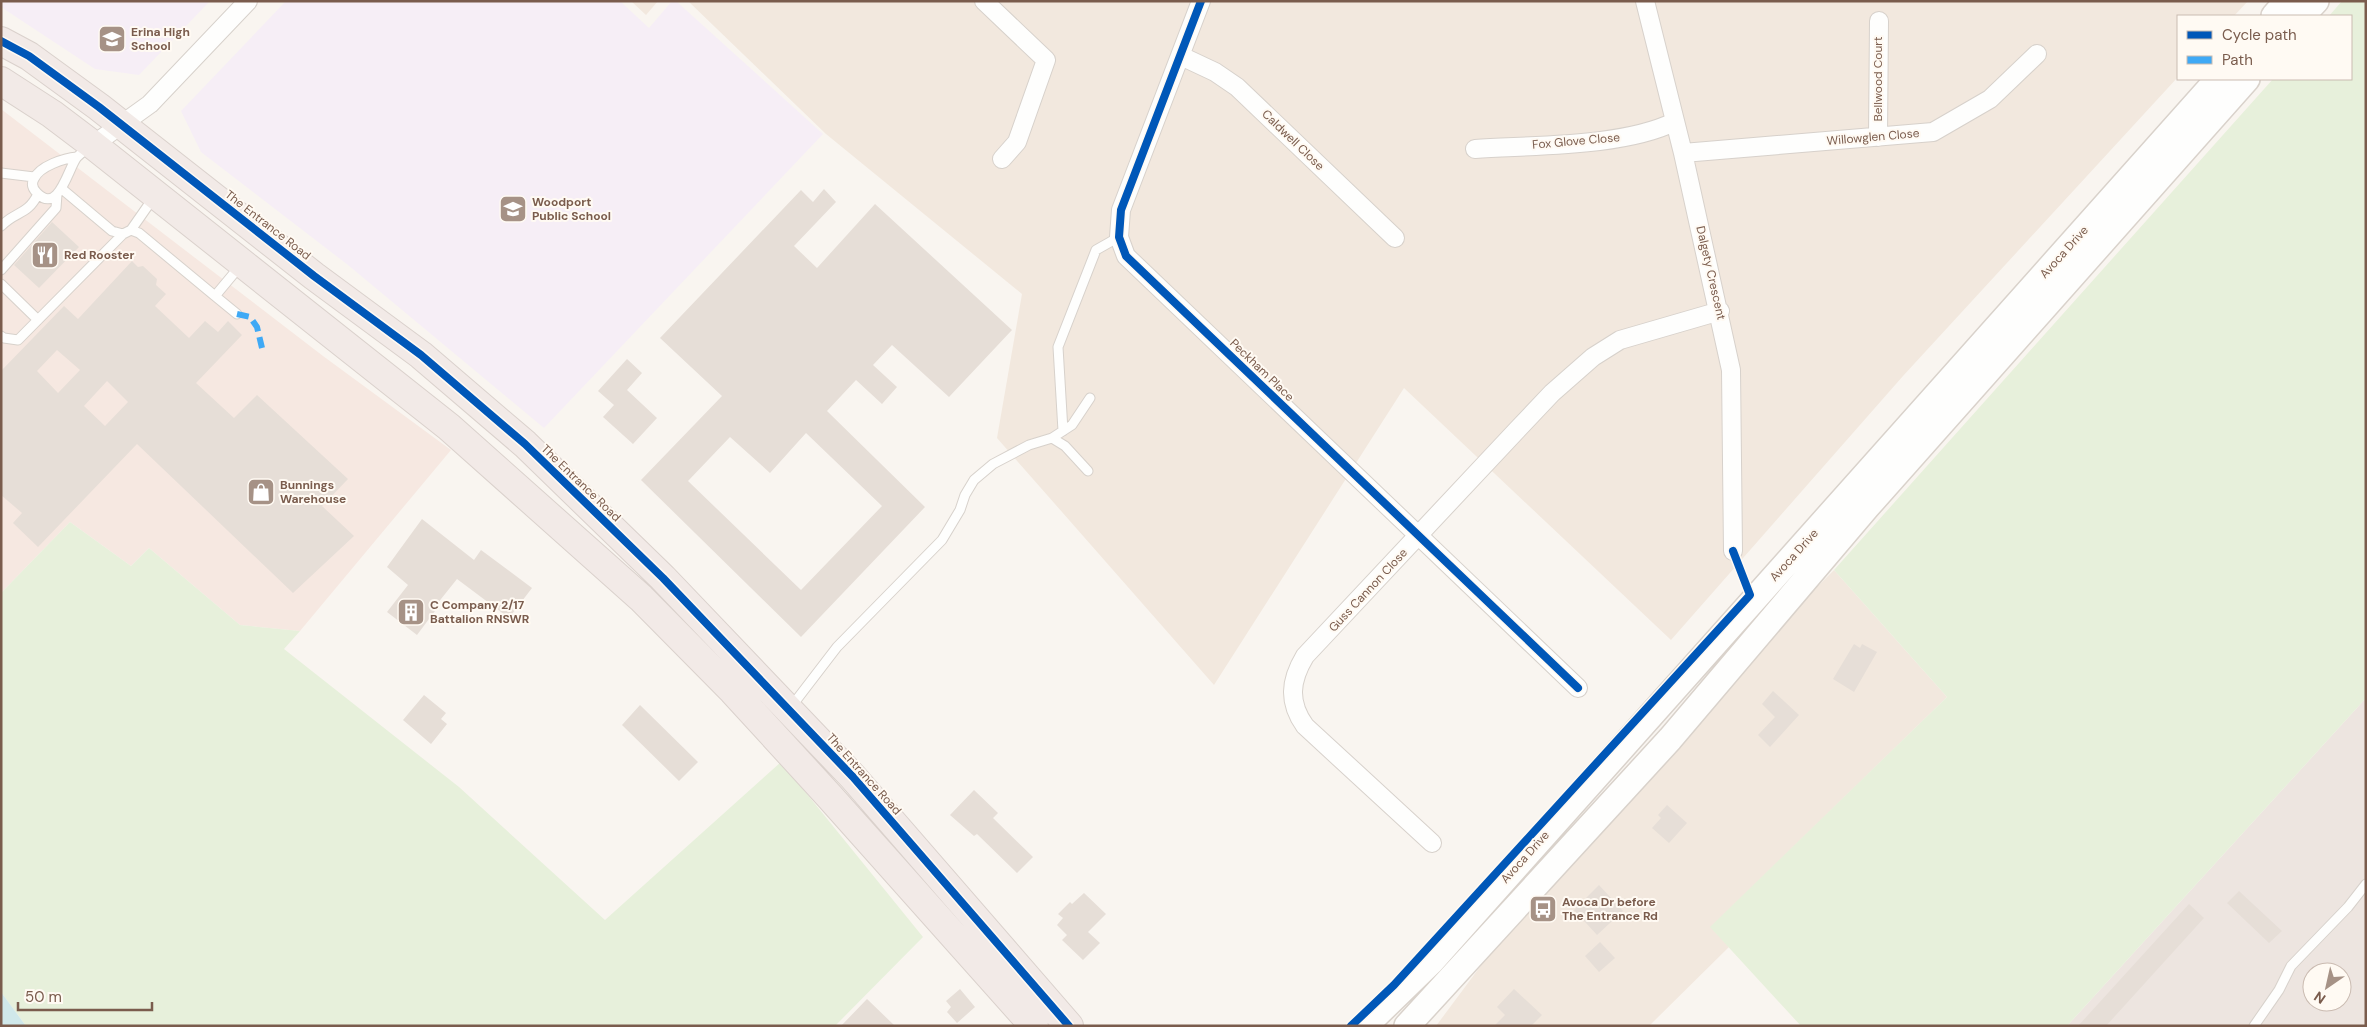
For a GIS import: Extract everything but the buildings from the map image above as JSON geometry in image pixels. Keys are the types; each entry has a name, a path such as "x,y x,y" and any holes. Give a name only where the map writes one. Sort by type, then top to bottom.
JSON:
{"highway":[{"name":"The Entrance Road","path":"1,41 29,56 122,125 314,276 421,355 525,444 663,578 790,709 853,777 1069,1026"},
{"path":"1,81 21,92 85,151 156,195 449,427 641,598 733,691 1034,1026"}],"main road":[{"path":"2275,15 2287,1"},
{"path":"2303,15 2316,1"},
{"name":"Avoca Drive","path":"1365,1026 1432,961 2217,80"},
{"name":"Avoca Drive","path":"1407,1026 1670,739 1874,500 2246,80"}],"street":[{"path":"85,151 150,104 248,1"},
{"path":"984,1 1046,60 1017,142 1002,159"},
{"name":"Peckham Place","path":"1201,1 1121,210 1119,237 1126,256 1578,688"},
{"name":"Dalgety Crescent","path":"1645,1 1720,311 1731,370 1733,551"},
{"name":"Bellwood Court","path":"1878,137 1879,21"},
{"name":"Willowglen Close","path":"1683,153 1934,132 1990,98 2037,54"},
{"name":"Caldwell Close","path":"1181,56 1237,86 1395,238"},
{"name":"Fox Glove Close","path":"1475,149 1607,140 1656,131 1674,122"},
{"name":"Guss Cannon Close","path":"1432,843 1305,726 1296,714 1293,692 1295,673 1305,656 1546,399 1593,357 1620,340 1720,311"}],"lane":[{"path":"59,192 49,198 38,194 33,187 34,177 46,167 85,151"},
{"path":"1,270 56,208 59,192 85,151"},
{"path":"1,173 34,177"},
{"path":"59,192 112,231 139,233 236,314"},
{"path":"1,226 10,218 31,208 38,194"},
{"path":"1,336 18,340 127,232 156,195"},
{"path":"1063,431 1058,347 1096,250 1119,237"},
{"path":"215,296 242,263"},
{"path":"1,284 38,320"},
{"path":"790,709 838,647 942,540 974,480 993,464 1029,445 1052,438 1072,425 1090,398"},
{"path":"1052,438 1065,446 1088,471"},
{"path":"2254,1026 2279,990 2291,966 2348,906 2366,884"}],"shaded area":[{"name":"Erina High School","path":"1,1 210,1 139,75 95,69 1,7"},
{"name":"Woodport Public School","path":"286,1 620,1 649,28 672,1 676,1 823,134 544,428 348,265 201,152 181,111"},
{"path":"631,1 658,1 646,15"},
{"path":"688,1 2248,1 2235,15 2177,15 2177,78 1903,376 1671,640 1404,388 1214,685 997,438 1022,294 826,134"},
{"path":"1,109 323,356 451,450 300,631 240,625 149,548 131,566 70,522 1,593"},
{"path":"1834,570 1947,697 1711,927 1729,947 1649,1026 1436,1026 1599,807"},
{"path":"2366,698 2366,1026 2067,1026"}],"green space":[{"path":"2342,1 2366,1 2366,698 2067,1026 1801,1026 1710,927 1947,697 1834,570 2272,80 2352,80 2352,15 2330,15"},
{"path":"70,522 131,566 149,548 240,625 300,631 284,649 459,787 605,920 781,762 923,937 835,1026 26,1026 1,992 1,593"}],"water":[{"path":"1,992 26,1026 1,1026"}],"marked path":[{"path":"237,314 250,317 257,327 262,348"}],"cycle path":[{"path":"1201,1 1121,210 1119,237 1126,256 1578,688"},
{"path":"1,41 29,56 99,107 314,276 421,355 525,444 663,578 853,777 1069,1026"},
{"path":"1351,1026 1394,985 1750,595 1733,551"}],"place":[{"name":"Erina High School","path":"112,39"},
{"name":"Woodport Public School","path":"513,209"},
{"name":"Red Rooster","path":"45,255"},
{"name":"Bunnings Warehouse","path":"261,492"},
{"name":"C Company 2/17 Battalion RNSWR","path":"411,612"},
{"name":"Avoca Dr before The Entrance Rd","path":"1543,909"}]}
